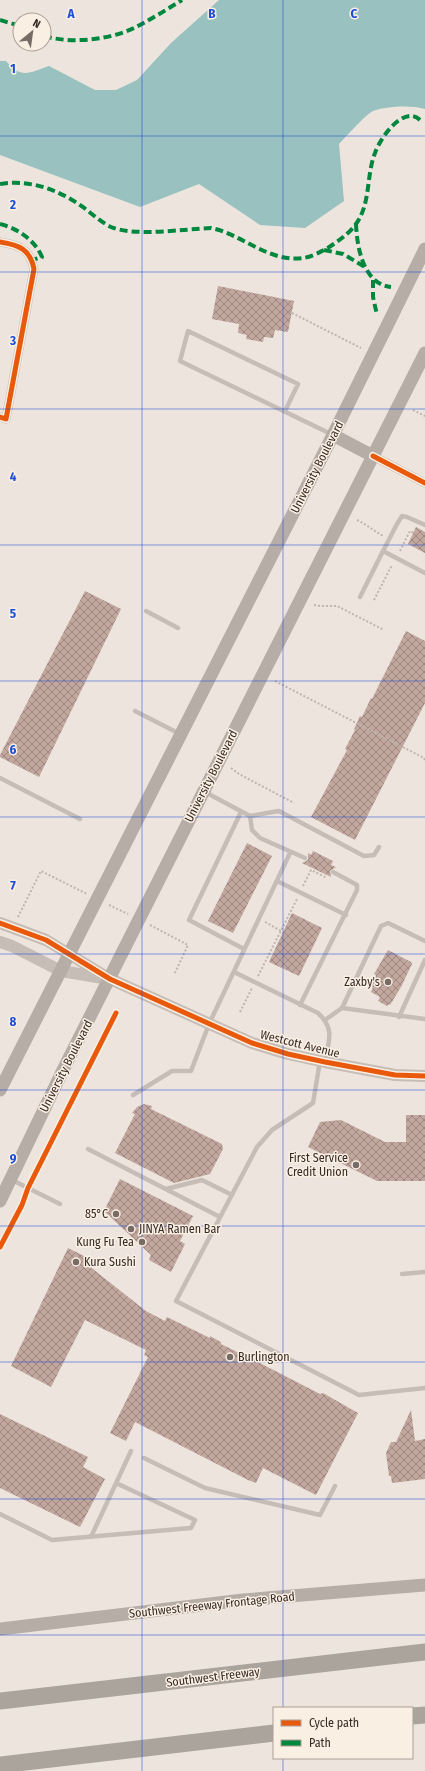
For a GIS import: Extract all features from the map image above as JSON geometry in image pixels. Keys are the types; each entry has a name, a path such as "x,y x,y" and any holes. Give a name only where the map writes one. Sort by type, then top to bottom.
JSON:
{"highway":[{"name":"Southwest Freeway","path":"0,1701 425,1652"},
{"path":"413,1716 425,1715"},
{"path":"0,1766 273,1733"}],"main road":[{"name":"University Boulevard","path":"0,1090 333,435 425,249"},
{"name":"University Boulevard","path":"0,1201 63,1070 110,980 203,791 425,352"},
{"path":"333,435 373,456"},
{"name":"Southwest Freeway Frontage Road","path":"0,1629 243,1600 425,1585"}],"street":[{"path":"0,242 15,244 26,250 32,260 34,269 6,419 0,418"},
{"path":"373,456 425,483"},
{"path":"0,923 46,940 110,980"},
{"path":"0,942 12,946 61,971 110,980"},
{"name":"Westcott Avenue","path":"110,980 252,1043 288,1054 395,1075 425,1076"}],"lane":[{"path":"285,411 298,384 188,330 180,361 333,435"},
{"path":"360,597 402,516 425,525"},
{"path":"383,551 425,573"},
{"path":"146,611 178,628"},
{"path":"135,711 180,734"},
{"path":"0,778 80,819"},
{"path":"203,791 250,816 279,811 364,856 374,855 379,847"},
{"path":"241,812 189,920 244,949"},
{"path":"250,816 252,830 260,838 290,853 305,858"},
{"path":"133,1095 172,1072 191,1071 209,1024 290,853"},
{"path":"300,1005 346,915 357,890 357,886 335,873"},
{"path":"277,881 346,915"},
{"path":"325,1020 342,1008 381,926 388,923 425,941"},
{"path":"399,1017 425,960"},
{"path":"234,972 318,1013 325,1020 330,1031 313,1103 272,1130 257,1148 176,1301 359,1395 425,1388"},
{"path":"342,1008 399,1017 425,1019"},
{"path":"88,1149 220,1217"},
{"path":"10,1180 60,1204"},
{"path":"166,1189 202,1180 232,1195"},
{"path":"402,1274 425,1272"},
{"path":"91,1537 131,1451"},
{"path":"144,1458 205,1488 320,1515 335,1486"},
{"path":"0,1514 52,1540 191,1528 194,1520 116,1483"}],"path":[{"path":"292,313 361,348"},
{"path":"413,410 425,416"},
{"path":"357,520 389,539"},
{"path":"314,604 320,606 337,606 384,630"},
{"path":"275,681 424,758 425,761"},
{"path":"231,768 239,774 294,803"},
{"path":"240,1012 311,870 332,880 335,873"},
{"path":"18,917 41,871 188,945 174,974"},
{"path":"259,919 281,931"}],"water":[{"path":"219,0 425,0 425,109 399,107 373,111 339,144 344,201 305,228 260,225 199,184 140,207 0,155 0,61 6,61 16,70 26,73 49,66 95,90 116,90 137,80 171,43"}],"building":[{"path":"218,286 294,301 288,332 275,330 273,338 264,337 263,342 246,339 247,335 238,333 239,324 212,319"},
{"path":"416,527 425,532 425,553 408,544"},
{"path":"85,591 121,609 39,777 0,757 0,755"},
{"path":"406,631 425,641 425,703 355,840 311,817 347,750 345,749 355,730 354,729 360,716 362,717 371,698 372,699"},
{"path":"247,843 272,856 233,933 208,921"},
{"path":"313,851 333,861 331,865 336,867 330,871 331,877 302,863 308,860 308,853 311,855"},
{"path":"292,913 322,928 299,976 269,962"},
{"name":"Zaxby's","path":"388,950 411,962 412,964 401,987 390,1005 389,1004 387,1006 378,1001 380,997 371,992 373,987 371,986 376,975 374,974"},
{"path":"144,1104 152,1106 151,1109 222,1144 223,1149 210,1174 174,1183 115,1153 135,1114 132,1113 137,1107"},
{"path":"406,1115 425,1115 425,1181 377,1181 308,1147 320,1122 341,1120 385,1142 406,1142"},
{"path":"120,1179 193,1216 180,1241 185,1244 171,1272 149,1260 151,1255 104,1211"},
{"path":"68,1248 92,1260 89,1266 146,1311 165,1321 167,1317 210,1338 210,1336 221,1342 221,1344 245,1356 246,1354 257,1360 256,1361 320,1394 323,1393 358,1413 316,1495 263,1468 256,1483 248,1480 135,1422 126,1441 110,1433 148,1357 144,1355 146,1350 85,1320 51,1387 11,1366"},
{"path":"411,1410 415,1441 425,1439 425,1479 392,1483 391,1476 389,1476 386,1453 391,1442 396,1442"},
{"path":"0,1414 88,1457 83,1467 105,1479 80,1527 0,1488"}],"marked path":[{"path":"52,37 66,40 90,40 124,32 140,25 182,0"},
{"path":"0,20 12,24"},
{"path":"0,184 22,183 44,187 74,201 107,225 121,230 133,232 160,232 211,228 222,231 279,256 303,258 317,254 324,250 352,229 361,216 364,207 372,162 380,142 394,124 400,120 412,116 420,120"},
{"path":"0,224 13,228 35,245 42,257 32,260"},
{"path":"356,224 358,243 363,263 374,279 381,284 391,287"},
{"path":"324,250 343,254 365,267"},
{"path":"373,280 373,297 377,315"}],"cycle path":[{"path":"0,242 23,249 30,257 34,269 6,419 0,417"},
{"path":"373,456 425,483"},
{"path":"0,923 46,940 110,979 252,1043 288,1054 325,1062 395,1075 425,1076"},
{"path":"0,1247 116,1013"}],"place":[{"name":"Zaxby's","path":"388,982"},
{"name":"First Service Credit Union","path":"356,1165"},
{"name":"85°C","path":"116,1214"},
{"name":"JINYA Ramen Bar","path":"131,1229"},
{"name":"Kung Fu Tea","path":"142,1242"},
{"name":"Kura Sushi","path":"76,1262"},
{"name":"Burlington","path":"230,1357"}]}
